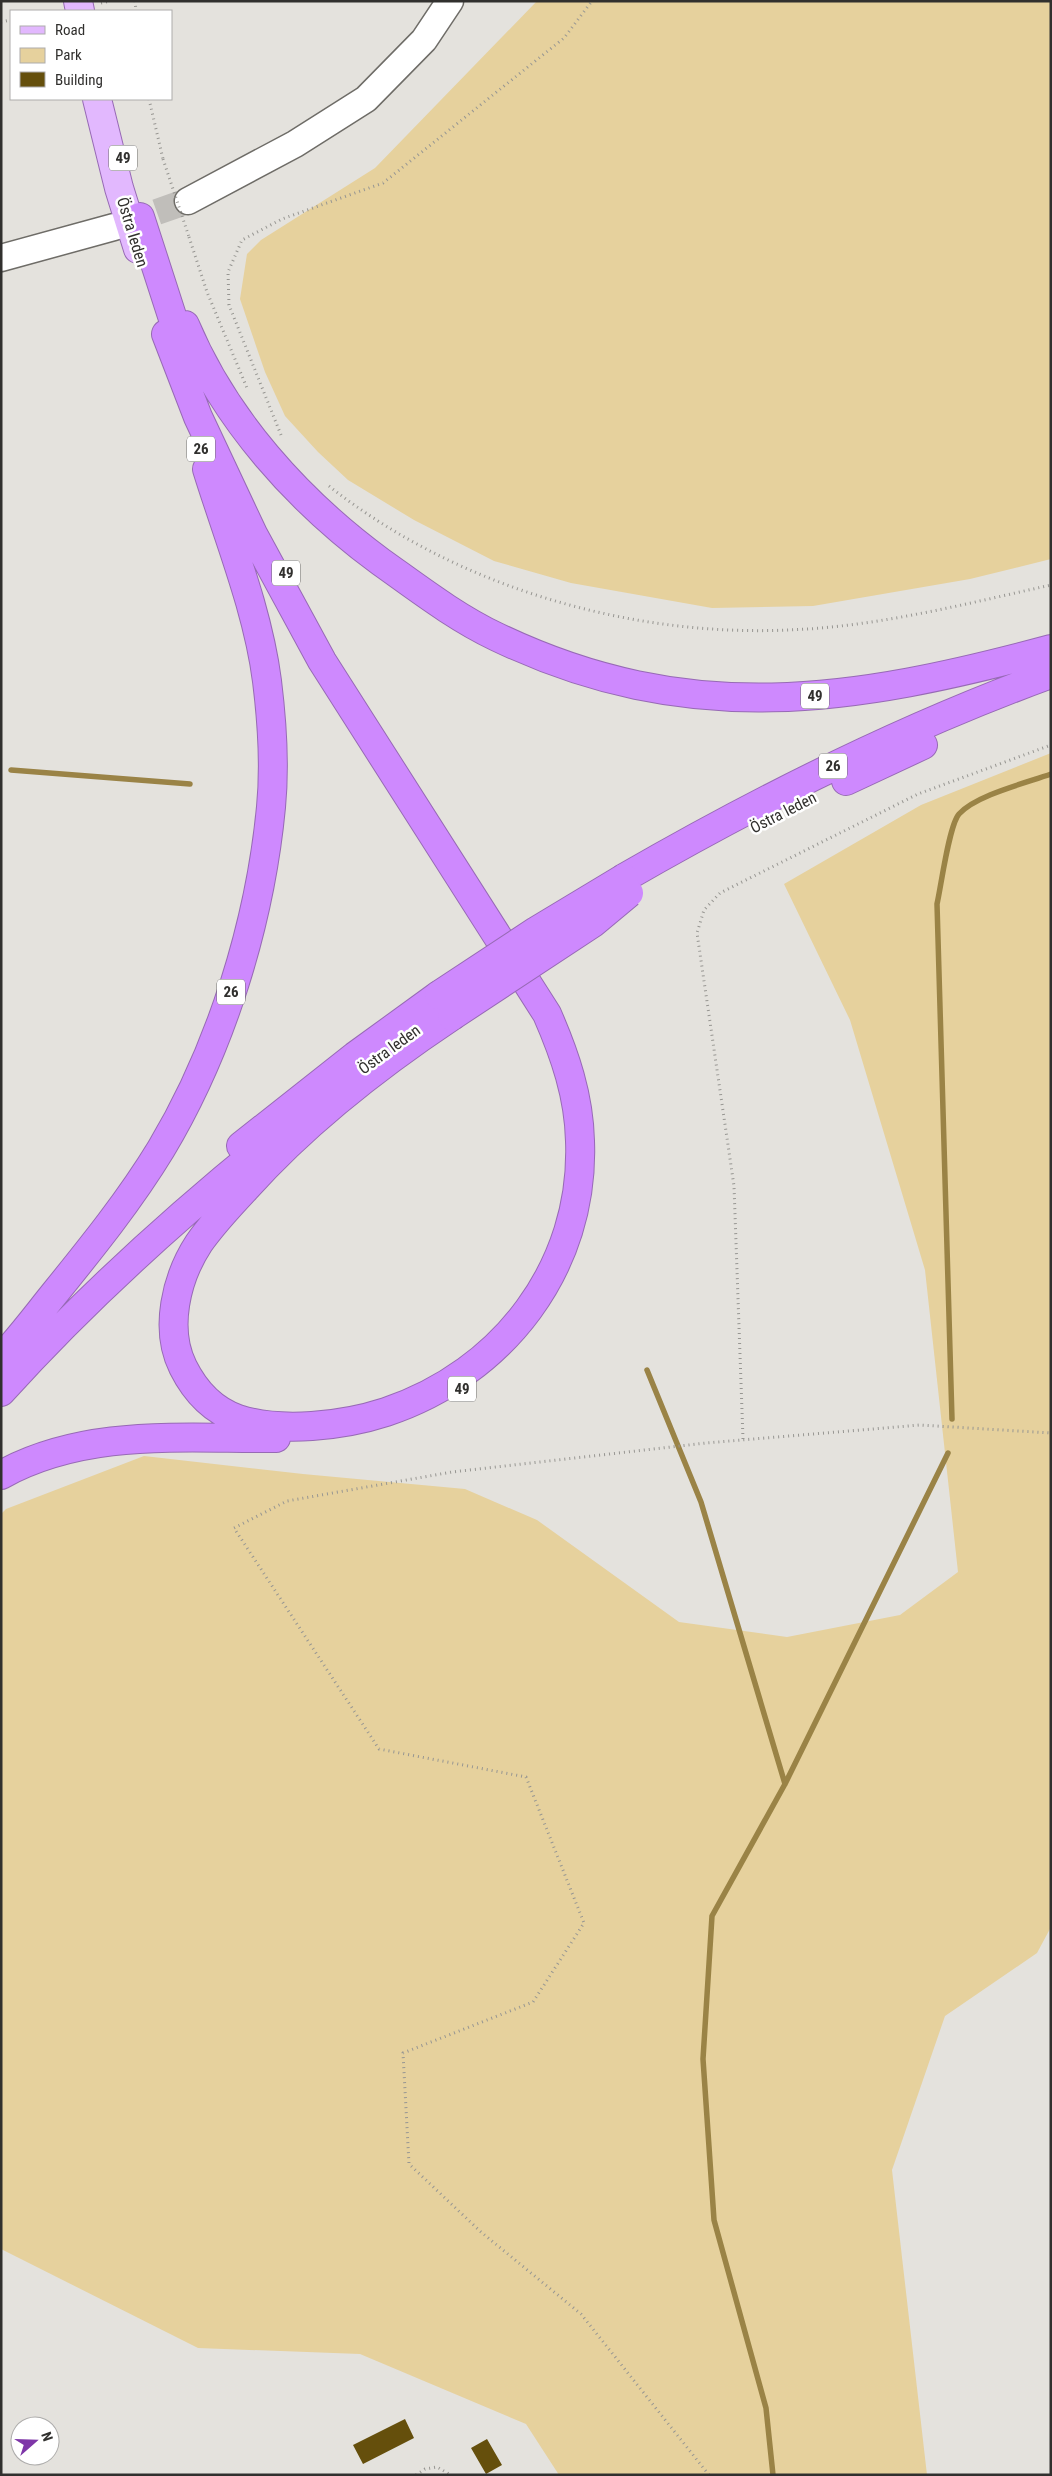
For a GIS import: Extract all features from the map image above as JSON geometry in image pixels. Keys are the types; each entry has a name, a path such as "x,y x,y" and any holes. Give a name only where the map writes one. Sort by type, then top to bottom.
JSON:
{"highway":[{"name":"49","path":"140,217 214,386 272,462 315,509 348,538 438,604 496,636 550,660 601,676 658,690 716,697 786,698 833,695 886,688 962,673 1051,649"},
{"name":"49","path":"1,1475 21,1464 65,1449 102,1441 334,1436 367,1431 393,1423 434,1406 466,1387 496,1364 525,1333 551,1299 570,1263 583,1223 592,1170 591,1124 584,1081 570,1037 545,988 361,702 294,591 236,473 200,393 178,334 140,217"},
{"name":"49","path":"166,334 198,417 240,506 318,653 547,1014 561,1045 571,1078 580,1142 576,1199 570,1226 559,1258 540,1294 520,1323 492,1351 468,1371 434,1393 402,1407 347,1421 296,1426 270,1426 239,1419 217,1409 198,1392 187,1375 177,1356 173,1335 174,1310 180,1285 199,1244 261,1170 308,1126 446,1006"},
{"name":"26","path":"1,1358 127,1202 162,1147 199,1075 225,1010 245,946 263,874 272,805 271,744 266,679 248,599 166,334"},
{"name":"26","path":"1,1373 80,1291 210,1171 323,1080 446,1006 544,926 627,885 764,800 877,745 1051,674"},
{"name":"Östra leden","path":"627,885 922,746 1051,693"},
{"name":"Östra leden","path":"1,1392 106,1286 154,1240 220,1182 331,1090 446,1006"}],"main road":[{"name":"Östra leden","path":"97,100 119,188 166,334"},
{"name":"Östra leden","path":"108,100 140,217"}],"street":[{"path":"188,201 295,144 366,99 424,40 450,1"},
{"path":"5,262 114,228"}],"path":[{"path":"87,6 110,1"},
{"path":"271,426 282,439 229,305 228,272 242,240 282,219 383,183 564,38 592,1"},
{"path":"149,100 163,159 188,237 207,292 251,395"},
{"path":"326,484 357,508 409,541 483,576 546,598 608,615 734,631 824,628 917,613 1051,587"},
{"path":"743,1439 734,1186 697,933 704,910 720,893 918,794 1051,745"},
{"path":"709,2475 581,2314 482,2232 409,2164 403,2053 533,2002 584,1923 526,1777 379,1749 234,1528 287,1501 452,1472 743,1439 920,1425 1051,1433"},
{"path":"416,2475 425,2469 437,2466 451,2475"}],"green space":[{"path":"537,1 1051,1 1051,559 970,579 813,606 712,608 571,583 494,561 414,520 348,480 318,452 285,416 265,372 240,299 247,254 261,240 375,168"},
{"path":"1051,753 1051,1927 1037,1953 945,2016 892,2170 927,2475 559,2475 526,2424 360,2354 198,2348 1,2249 1,1514 6,1509 144,1456 303,1474 465,1489 537,1520 679,1622 787,1637 900,1615 958,1572 925,1270 850,1020 784,884 921,805"}],"building":[{"path":"405,2419 414,2438 363,2464 353,2445"},
{"path":"487,2439 502,2465 486,2474 471,2448"}],"waterway":[{"path":"11,770 190,784"},
{"path":"952,1419 937,904 952,830 959,814 967,807 989,795 1051,774"},
{"path":"647,1370 701,1502 785,1784"},
{"path":"773,2475 766,2408 714,2220 703,2059 712,1916 785,1784 948,1453"}],"tunnel":[{"path":"120,225 188,201"}]}
